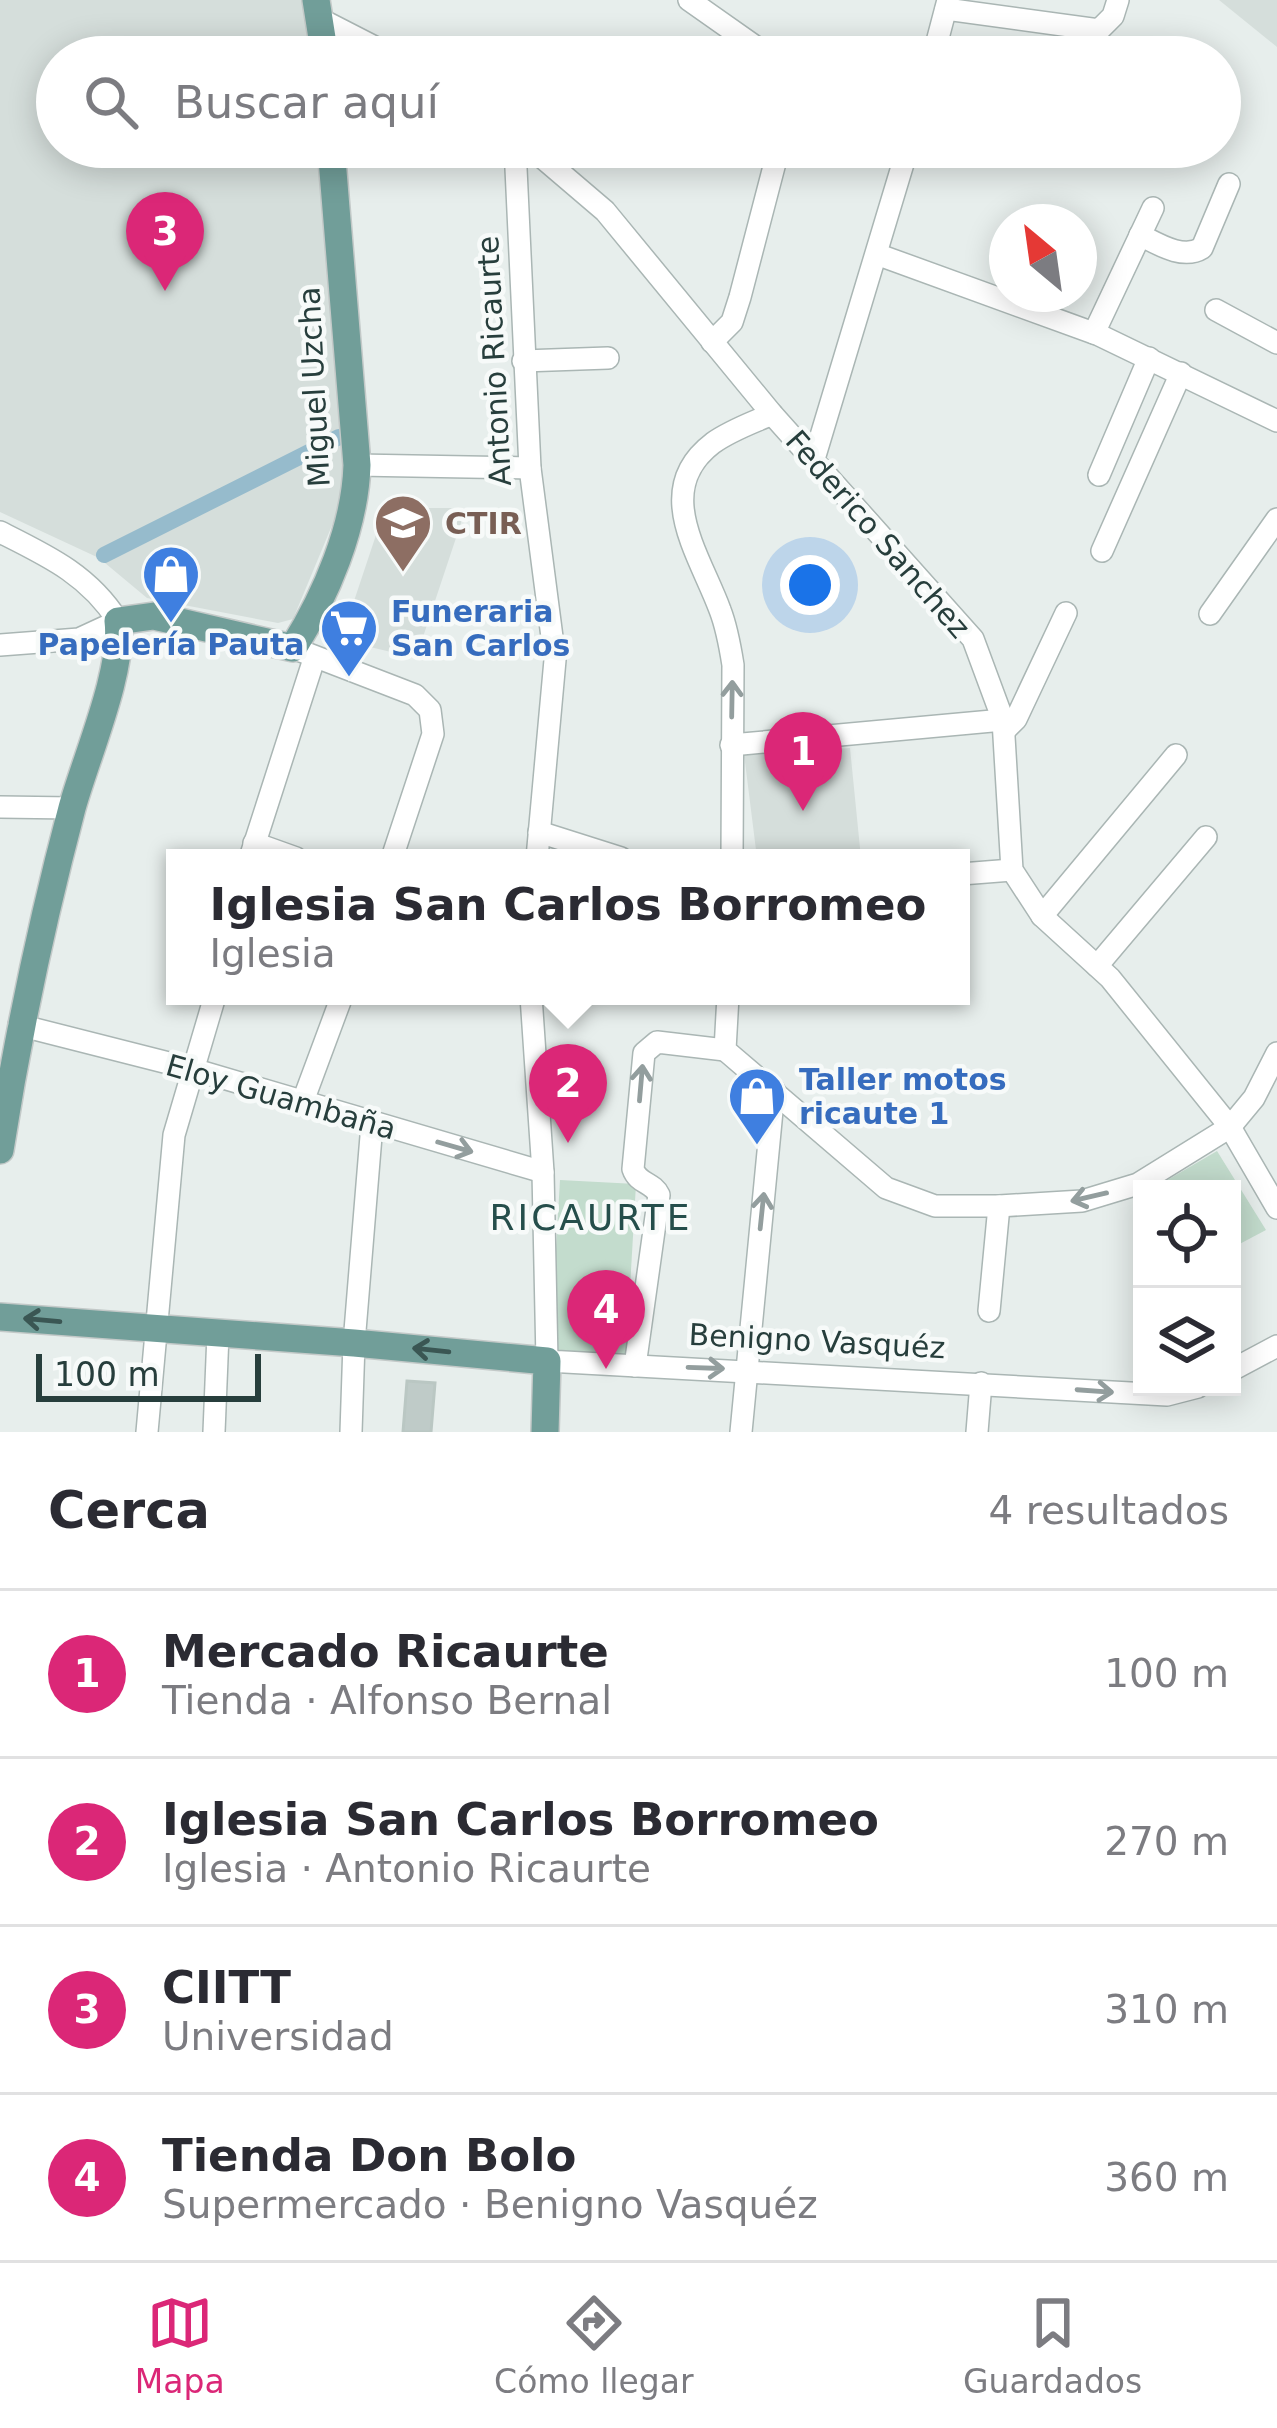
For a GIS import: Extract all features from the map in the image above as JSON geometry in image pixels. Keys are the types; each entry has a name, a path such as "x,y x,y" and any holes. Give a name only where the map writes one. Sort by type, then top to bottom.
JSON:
{"main road":[{"name":"Miguel Uzcha","path":"304,653 356,490 334,168"},
{"path":"0,1150 19,1025 72,808 115,662 118,621 154,616 304,653"},
{"name":"Benigno Vasquéz","path":"0,1317 547,1361"},
{"path":"545,1432 547,1361"}],"street":[{"path":"689,0 740,36"},
{"path":"939,36 947,4 1099,30 1113,16 1118,0"},
{"path":"317,9 360,36"},
{"name":"Antonio Ricaurte","path":"516,168 530,468 555,660 537,849"},
{"name":"Federico Sanchez","path":"555,168 605,211 772,414 973,639 1004,725 1012,870"},
{"path":"712,342 731,322 740,297 775,168"},
{"path":"814,459 902,168"},
{"path":"1140,235 1185,254 1195,253 1202,248 1229,184"},
{"path":"1094,333 1153,208"},
{"path":"879,255 1094,333 1277,421"},
{"path":"1216,310 1277,343"},
{"path":"523,361 608,358"},
{"path":"1100,475 1148,358"},
{"path":"1102,551 1181,373"},
{"path":"732,849 733,664 729,638 684,525 681,501 696,460 735,430 772,414"},
{"path":"357,465 530,468"},
{"path":"1210,614 1277,519"},
{"path":"0,532 76,573 100,594 118,621 79,639 0,645"},
{"path":"731,746 1004,725 1016,719 1066,613"},
{"path":"253,849 304,653 415,695 430,710 433,734 395,849"},
{"path":"1042,916 1176,755"},
{"path":"0,807 72,808"},
{"path":"539,832 593,849"},
{"path":"1097,965 1206,837"},
{"path":"970,873 1012,870 1042,916 1097,965 1230,1127 1277,1208"},
{"path":"147,1432 174,1135 213,1005"},
{"path":"303,1101 339,1005"},
{"path":"532,1005 543,1172 547,1361"},
{"path":"725,1050 728,1005"},
{"name":"Eloy Guambaña","path":"19,1025 196,1070 543,1172"},
{"path":"635,1366 659,1195 655,1187 639,1180 634,1168 644,1053 657,1042 725,1050 886,1188 935,1206 1082,1201 1138,1184 1230,1127 1254,1098 1277,1053"},
{"path":"741,1432 774,1090"},
{"path":"351,1432 372,1124"},
{"path":"989,1311 999,1206"},
{"path":"214,1432 218,1334"},
{"path":"1241,1365 1277,1346"},
{"name":"Benigno Vasquéz","path":"547,1361 1133,1393"},
{"path":"977,1432 981,1383"}],"shaded area":[{"path":"0,0 303,0 307,36 36,36 36,168 319,168 345,476 343,499 293,619 278,623 147,598 99,558 0,512"},
{"path":"1219,0 1277,0 1277,47"},
{"name":"CTIR","path":"385,508 466,508 416,658 341,640"},
{"path":"850,748 860,849 756,849 744,754"}],"green space":[{"path":"1217,1151 1235,1180 1167,1180"},
{"path":"560,1180 636,1184 626,1357 550,1353"},
{"path":"1241,1190 1266,1230 1241,1243"}],"building":[{"path":"407,1381 435,1383 431,1432 403,1432"}],"waterway":[{"path":"104,555 339,437"}],"place":[{"name":"CIITT","path":"165,291"},
{"name":"CTIR","path":"403,574"},
{"name":"Papelería Pauta","path":"171,625"},
{"name":"Funeraria San Carlos","path":"349,679"},
{"name":"Mercado Ricaurte","path":"803,811"},
{"name":"Iglesia San Carlos Borromeo","path":"568,1143"},
{"name":"Taller motos ricaute 1","path":"757,1147"},
{"name":"Tienda Don Bolo","path":"606,1369"}],"district":[{"name":"RICAURTE","path":"591,1217"}]}
